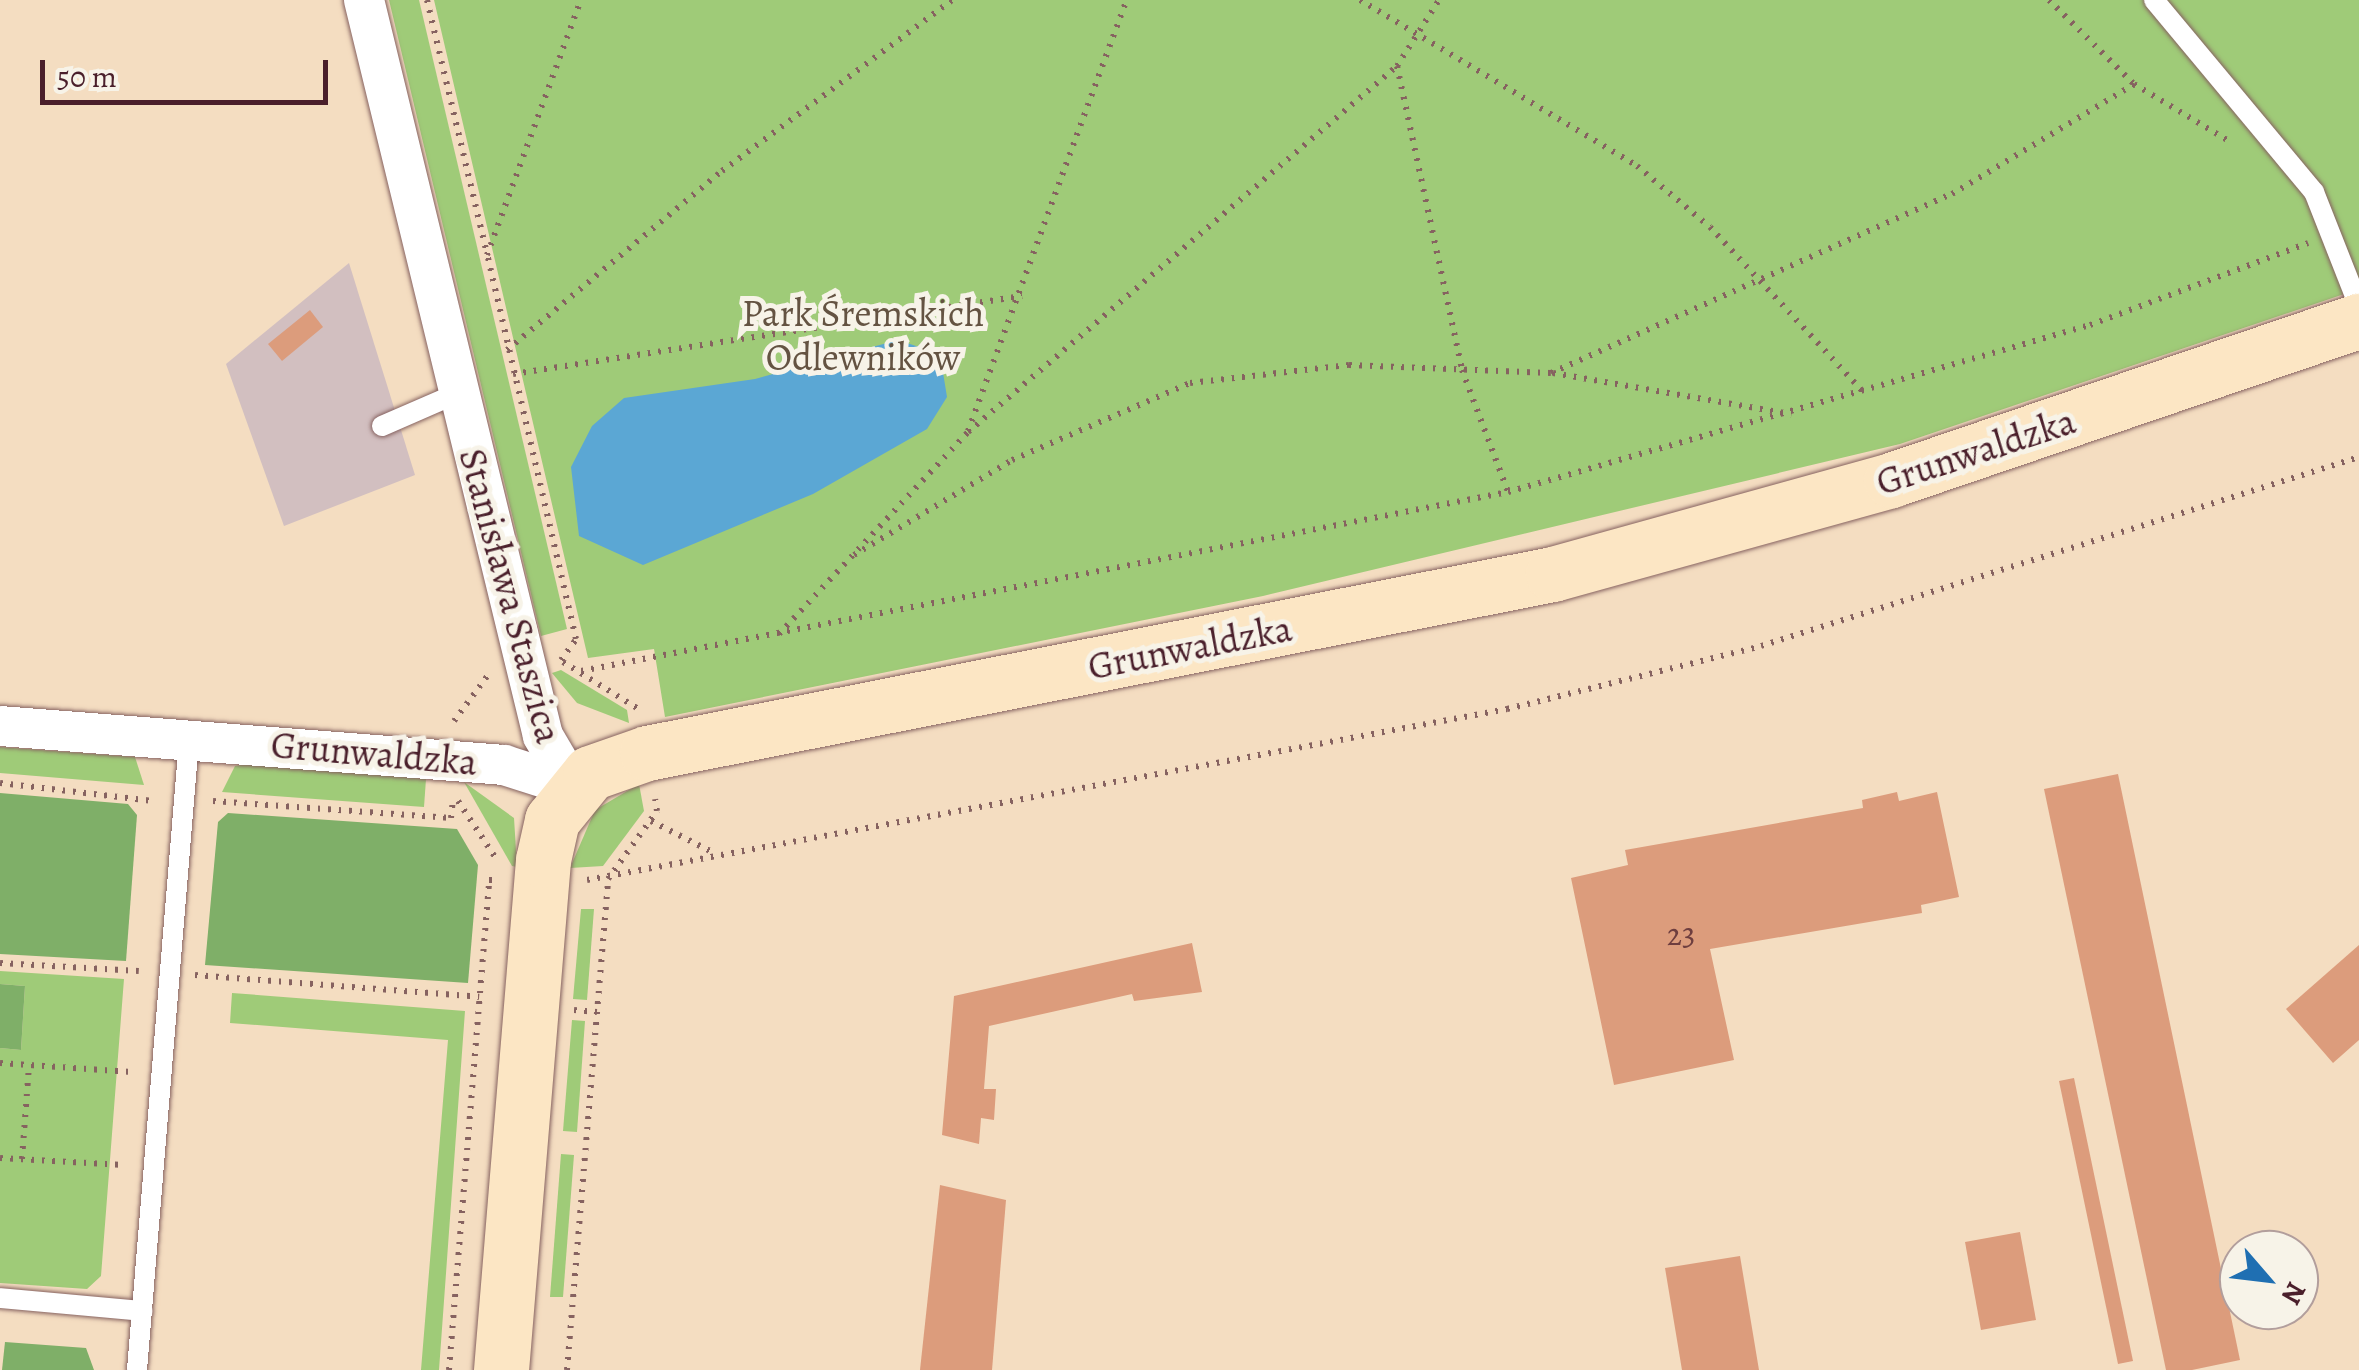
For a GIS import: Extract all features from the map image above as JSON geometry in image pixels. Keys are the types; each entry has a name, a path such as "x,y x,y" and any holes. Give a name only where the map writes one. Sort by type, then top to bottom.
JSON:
{"main road":[{"name":"Grunwaldzka","path":"573,787 647,753 1553,574 1891,480 2359,321"},
{"name":"Stanisława Staszica","path":"501,1370 543,860 573,787"}],"street":[{"name":"Stanisława Staszica","path":"364,0 542,736 573,787"},
{"name":"Grunwaldzka","path":"0,726 520,767 573,787"}],"lane":[{"path":"2154,0 2314,192 2359,306"},
{"path":"382,426 458,393"},
{"path":"137,1370 189,740"},
{"path":"0,1298 142,1311"}],"path":[{"path":"427,0 576,639 561,660"},
{"path":"487,255 581,0"},
{"path":"508,350 722,171 952,0"},
{"path":"968,432 1022,296 1127,0"},
{"path":"1360,0 1637,166 1757,277 1866,394"},
{"path":"778,635 968,432 1397,66 1439,0"},
{"path":"2049,0 2134,84 2249,153"},
{"path":"1397,66 1462,370 1508,492"},
{"path":"1551,373 1757,277 1952,194 2134,84"},
{"path":"568,1370 608,879 657,811 637,708 580,672 1508,492 1866,394 2090,325 2332,234"},
{"path":"513,374 1022,296"},
{"path":"854,555 1012,460 1190,383 1350,365 1551,373 1794,414"},
{"path":"608,879 717,855 1506,709 1762,646 2359,456"},
{"path":"0,783 153,796 152,816"},
{"path":"207,820 208,800 451,818 453,796"},
{"path":"651,821 717,855"},
{"path":"449,1370 489,880 505,880"},
{"path":"138,988 141,952"},
{"path":"192,994 196,955"},
{"path":"0,963 139,971"},
{"path":"194,974 479,997"},
{"path":"572,1010 597,1012"},
{"path":"130,1090 133,1055"},
{"path":"0,1063 132,1072"},
{"path":"22,1159 28,1065"},
{"path":"574,1144 586,1144"},
{"path":"122,1183 126,1147"},
{"path":"0,1158 124,1166"},
{"path":"561,1310 572,1311"}],"shaded area":[{"path":"349,263 415,475 284,526 226,364"}],"green space":[{"path":"389,0 419,0 567,629 541,636"},
{"name":"Park Śremskich Odlewników","path":"434,0 2359,0 2359,289 1900,444 1263,596 665,717 654,649 588,658"},
{"path":"561,670 627,710 629,723 577,703 552,673"},
{"path":"0,747 135,757 144,785 0,773"},
{"path":"235,766 426,779 424,807 222,792"},
{"path":"464,782 514,818 517,867 512,866"},
{"path":"639,784 644,811 603,866 570,868 595,810"},
{"path":"0,793 128,804 137,815 126,961 0,954"},
{"path":"228,813 457,829 478,865 468,983 205,965 218,822"},
{"path":"581,909 594,909 587,1000 573,999"},
{"path":"0,971 124,979 101,1276 87,1289 0,1283 0,1048 21,1050 25,986 0,984"},
{"path":"0,984 25,986 21,1050 0,1048"},
{"path":"232,993 465,1011 439,1370 421,1370 448,1040 230,1023"},
{"path":"572,1020 585,1021 577,1132 563,1131"},
{"path":"561,1154 574,1155 563,1297 550,1297"},
{"path":"5,1342 86,1348 94,1370 2,1370"}],"water":[{"path":"898,340 940,354 947,397 927,429 813,494 643,565 579,536 571,467 592,426 624,398 755,379"}],"building":[{"path":"310,310 323,327 282,361 268,344"},
{"path":"2118,774 2219,1259 2219,1330 2234,1330 2240,1360 2192,1370 2166,1370 2044,789"},
{"path":"1897,792 1899,801 1937,792 1959,897 1921,905 1922,913 1710,949 1734,1060 1614,1085 1571,878 1628,865 1625,850 1863,808 1862,800"},
{"path":"1192,943 1202,992 1134,1001 1132,994 989,1026 984,1089 996,1089 994,1120 981,1118 979,1144 942,1135 954,996"},
{"path":"2359,945 2359,1040 2333,1063 2286,1009"},
{"path":"2074,1078 2133,1361 2118,1364 2059,1081"},
{"path":"940,1185 1006,1200 992,1370 920,1370"},
{"path":"2020,1232 2036,1320 1981,1330 1965,1242"},
{"path":"1740,1256 1759,1370 1682,1370 1665,1268"}]}
